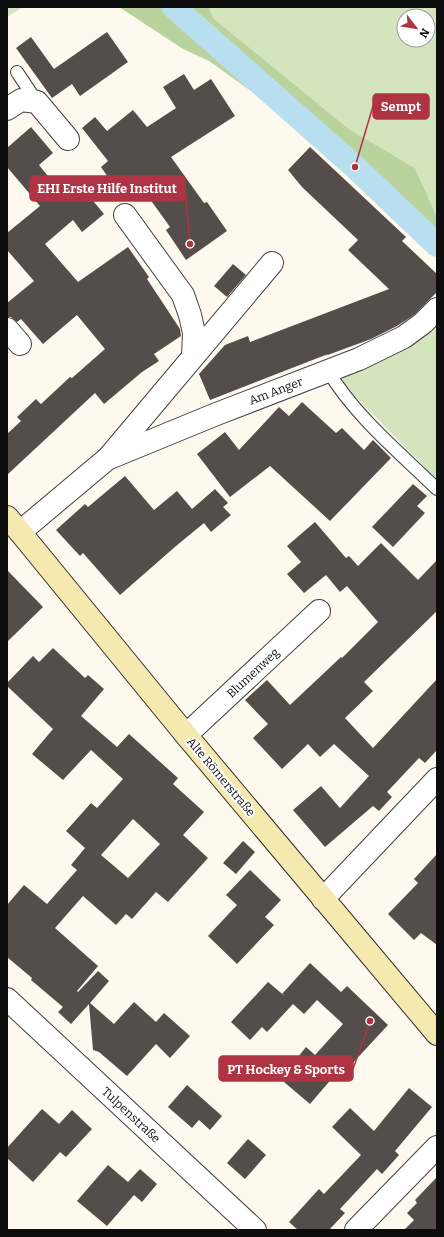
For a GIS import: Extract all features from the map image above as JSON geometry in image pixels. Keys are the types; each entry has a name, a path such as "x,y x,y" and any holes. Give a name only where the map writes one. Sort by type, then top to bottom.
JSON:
{"main road":[{"name":"Alte Römerstraße","path":"14,525 186,735 437,1034"}],"street":[{"path":"7,108 22,100 37,102 68,139"},
{"path":"124,215 183,295 194,333 193,356"},
{"name":"Am Anger","path":"107,459 272,263"},
{"name":"Am Anger","path":"14,525 107,459 214,415 359,359 404,338 424,323 437,309"},
{"name":"Blumenweg","path":"186,735 320,611"},
{"path":"323,899 437,779"},
{"name":"Tulpenstraße","path":"7,999 255,1230"},
{"path":"356,1230 437,1147"}],"lane":[{"path":"17,72 37,102"},
{"path":"328,371 358,411 437,489"}],"green space":[{"path":"7,7 23,7 7,17"},
{"path":"119,7 209,7 213,18 349,129 415,168 437,217 437,248 432,228 384,181 304,116 251,91 209,61 183,49"},
{"path":"209,7 437,7 437,217 415,168 349,129 213,18"},
{"path":"437,321 437,480 358,399 344,383 342,376 411,345"}],"building":[{"path":"107,32 128,62 80,96 72,84 52,98 16,48 31,37 54,69"},
{"path":"184,74 194,90 211,79 235,116 171,157 204,203 207,202 227,231 186,260 166,230 170,227 142,188 125,200 124,198 123,199 101,167 108,161 82,128 95,117 107,131 133,110 147,127 176,108 163,87"},
{"path":"31,127 53,153 39,165 64,196 79,184 104,214 82,232 73,220 45,244 78,282 128,247 149,277 147,279 180,329 181,336 154,354 159,361 142,372 104,404 95,393 7,475 7,434 21,421 17,417 36,399 41,404 70,377 72,378 105,349 77,315 43,344 21,319 17,322 11,317 7,317 7,303 34,281 7,250 7,233 40,206 7,167 7,148"},
{"path":"310,147 406,237 402,241 437,274 437,292 415,314 397,326 371,339 325,356 328,354 210,400 199,374 225,345 248,336 250,342 389,289 348,250 358,240 302,187 288,170"},
{"path":"233,264 246,275 227,297 214,286"},
{"path":"302,402 336,433 342,428 364,450 373,440 391,458 330,521 270,466 230,497 197,454 225,432 239,450 279,407 289,416"},
{"path":"125,476 154,510 177,491 192,509 215,489 228,503 223,507 231,515 211,532 204,523 120,595 83,553 80,556 56,530 85,504 88,507"},
{"path":"413,484 427,496 417,506 425,513 393,547 372,527"},
{"path":"315,522 346,558 349,556 358,566 381,543 418,580 437,560 437,611 364,682 373,691 345,718 373,748 437,679 437,750 425,763 419,758 387,792 392,797 379,811 373,806 325,847 293,810 321,786 340,808 369,776 334,744 320,757 308,744 282,769 253,738 268,724 245,700 267,680 290,705 341,657 342,658 378,622 347,586 340,592 326,575 304,593 287,574 301,562 287,546"},
{"path":"7,570 43,607 7,642"},
{"path":"53,648 85,678 88,675 104,689 81,716 117,747 129,734 178,778 173,784 204,812 183,835 208,858 168,902 156,892 132,919 126,914 116,925 83,896 55,928 98,966 77,991 78,992 98,971 109,981 90,1003 114,1024 134,1002 156,1022 164,1013 190,1036 170,1058 156,1044 127,1076 99,1052 93,1050 89,1004 71,1024 58,1012 63,1007 7,957 7,905 24,885 47,904 77,870 71,865 85,848 66,831 91,803 97,808 123,779 91,750 63,780 32,754 53,729 7,686 7,683 33,656 39,662","holes":["133,819 160,844 128,878 101,855"]},
{"path":"243,841 255,852 236,874 223,863"},
{"path":"437,854 437,945 421,933 414,940 388,914 418,883 414,879"},
{"path":"250,870 281,900 265,917 274,925 237,964 208,936 237,905 226,895"},
{"path":"310,963 341,992 347,986 388,1025 350,1066 346,1062 310,1104 284,1082 299,1066 294,1062 306,1047 315,1055 343,1024 317,1000 304,1014 293,1004 267,1032 262,1027 250,1040 231,1022 268,982 282,994"},
{"path":"187,1085 222,1116 210,1130 199,1120 192,1128 168,1107"},
{"path":"409,1088 432,1107 395,1151 399,1155 382,1174 377,1169 340,1209 345,1213 329,1230 298,1230 289,1222 319,1189 324,1194 361,1155 332,1127 350,1108 374,1131"},
{"path":"42,1109 59,1124 72,1110 92,1129 66,1157 60,1152 33,1182 7,1158 7,1148"},
{"path":"248,1139 266,1155 245,1179 227,1163"},
{"path":"108,1165 128,1182 140,1169 157,1184 142,1202 134,1195 107,1226 77,1201"},
{"path":"437,1177 437,1230 404,1230 414,1220 407,1213 417,1203 415,1200"}],"waterway":[{"path":"174,7 355,167 437,245"}],"place":[{"name":"Sempt","path":"355,167"},
{"name":"EHI Erste Hilfe Institut","path":"190,244"},
{"name":"PT Hockey & Sports","path":"370,1021"}]}
